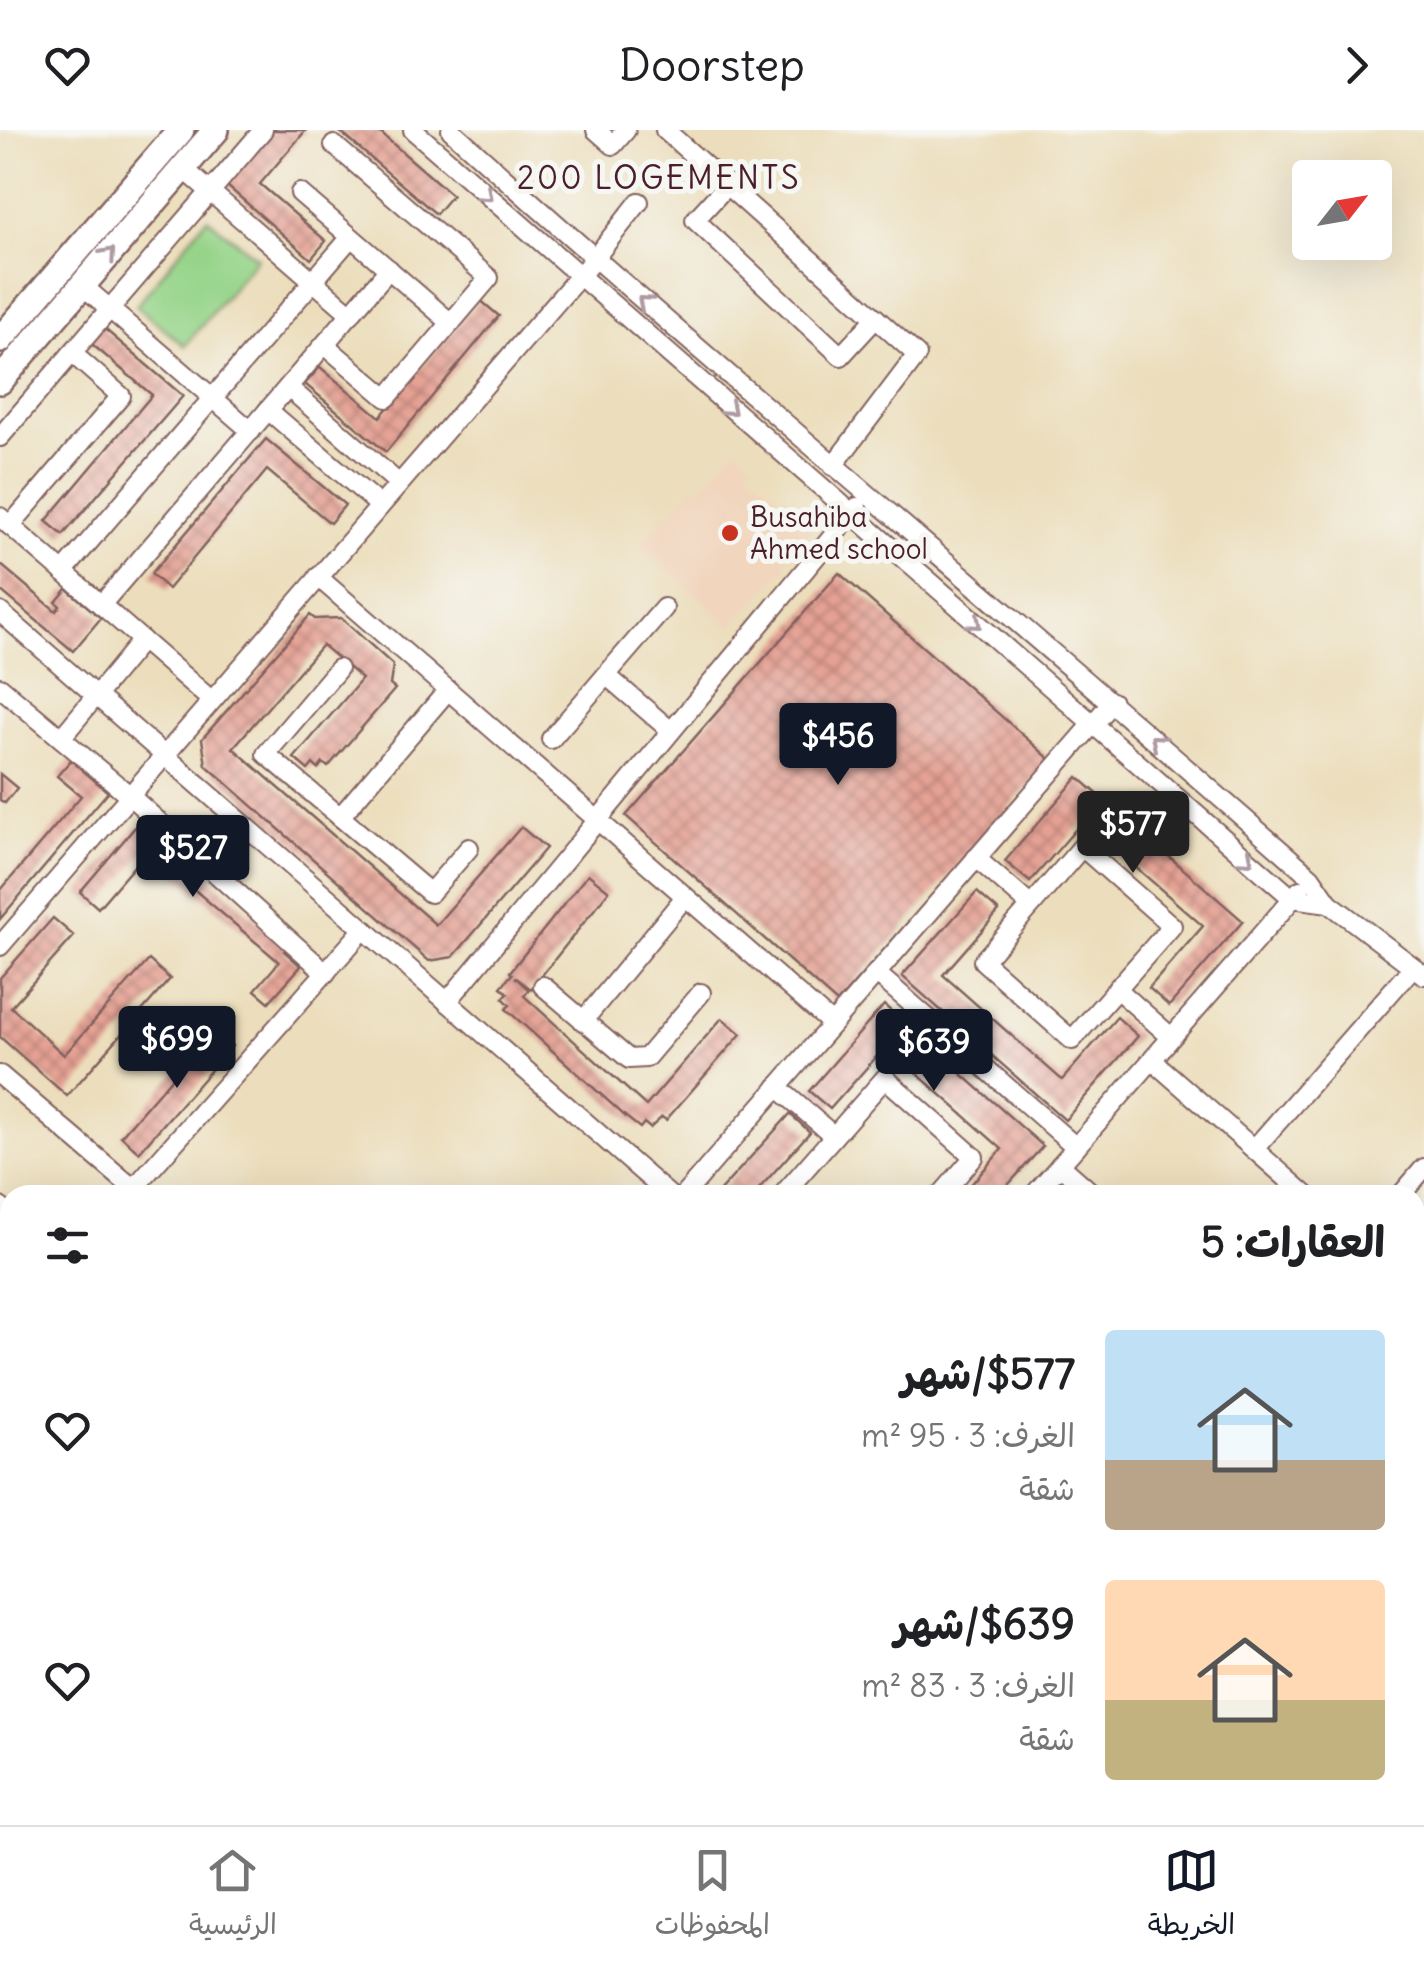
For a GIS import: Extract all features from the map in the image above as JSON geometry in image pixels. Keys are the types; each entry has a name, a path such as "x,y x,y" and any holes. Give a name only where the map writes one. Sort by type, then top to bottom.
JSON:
{"main road":[{"path":"0,340 180,130"},
{"path":"0,380 216,130"}],"street":[{"path":"0,437 263,130"},
{"path":"413,130 1292,898 1329,904"},
{"path":"451,130 594,259 1311,877 1329,904 1419,971 1254,1150"},
{"path":"596,130 613,144 626,130"},
{"path":"664,130 918,354 833,466"},
{"path":"324,345 386,398 489,278 334,145"},
{"path":"183,168 351,314"},
{"path":"727,186 695,220 841,356 876,318"},
{"path":"300,193 451,323"},
{"path":"0,946 594,259 639,202"},
{"path":"63,572 351,236"},
{"path":"101,604 390,270"},
{"path":"82,285 250,431"},
{"path":"72,353 121,396 5,521 211,700"},
{"path":"288,388 398,483"},
{"path":"268,410 379,505"},
{"path":"447,1002 867,495"},
{"path":"318,576 832,1024"},
{"path":"551,739 664,608"},
{"path":"0,612 657,1185"},
{"path":"61,738 142,640"},
{"path":"338,669 266,754 430,893 469,848"},
{"path":"606,676 671,731"},
{"path":"0,686 326,973"},
{"path":"340,817 448,690"},
{"path":"693,1185 1112,702"},
{"path":"1082,848 1172,926 1072,1040 982,962 1031,906 1082,848"},
{"path":"976,858 1031,906"},
{"path":"1043,1185 1311,877"},
{"path":"583,1021 685,896"},
{"path":"141,1185 364,930"},
{"path":"876,973 1076,1147"},
{"path":"543,986 629,1059 646,1058 701,993"},
{"path":"1117,989 1171,1037"},
{"path":"1152,1060 1294,1185"},
{"path":"0,1076 125,1185"},
{"path":"792,1185 884,1078 974,1157 950,1185"},
{"path":"777,1087 834,1136"},
{"path":"1060,1165 1083,1185"}],"shaded area":[{"name":"Busahiba Ahmed school","path":"736,447 753,463 748,469 796,512 802,506 820,522 784,561 788,565 731,627 640,545 694,485 699,489"}],"green space":[{"path":"207,218 257,258 185,346 136,306"}],"building":[{"path":"273,130 306,130 260,184 326,241 311,259 226,185"},
{"path":"338,130 377,130 452,195 436,214"},
{"path":"479,299 499,316 386,452 305,384 320,367 380,417"},
{"path":"100,325 183,396 63,535 46,521 152,395 87,340"},
{"path":"266,439 345,505 330,523 267,470 168,589 151,574"},
{"path":"0,564 56,611 60,606 56,602 67,589 101,618 73,651 0,590"},
{"path":"839,573 1051,760 837,1003 626,816"},
{"path":"310,615 315,619 341,618 393,665 390,685 395,689 328,767 323,763 318,769 313,764 308,770 294,758 362,679 322,645 233,748 436,925 521,827 546,848 453,957 429,961 206,765 202,739"},
{"path":"71,760 108,792 0,919 0,891 81,796 57,776"},
{"path":"0,774 17,788 5,803 0,800"},
{"path":"1078,777 1243,921 1169,1006 1149,988 1203,926 1083,821 1030,882 1005,861"},
{"path":"136,826 157,844 162,838 288,946 284,951 301,966 269,1002 255,990 279,962 148,850 98,908 80,892"},
{"path":"588,874 609,891 531,989 515,977 529,990 524,996 646,1106 722,1018 741,1034 666,1120 662,1117 650,1128 644,1123 640,1128 626,1117 506,1009 510,1005 503,998 508,993 501,987 510,972"},
{"path":"977,892 999,911 943,975 1062,1080 1117,1017 1138,1036 1065,1120 902,976"},
{"path":"53,918 74,936 11,1007 64,1055 149,960 170,979 67,1096 0,1037 0,978"},
{"path":"884,1005 1043,1146 1008,1185 971,1185 1002,1149 886,1046 830,1109 809,1091"},
{"path":"214,1029 232,1046 139,1152 121,1136"},
{"path":"790,1114 810,1132 762,1185 725,1185"}],"place":[{"name":"Busahiba Ahmed school","path":"730,533"}],"district":[{"name":"200 LOGEMENTS","path":"659,178"}]}
